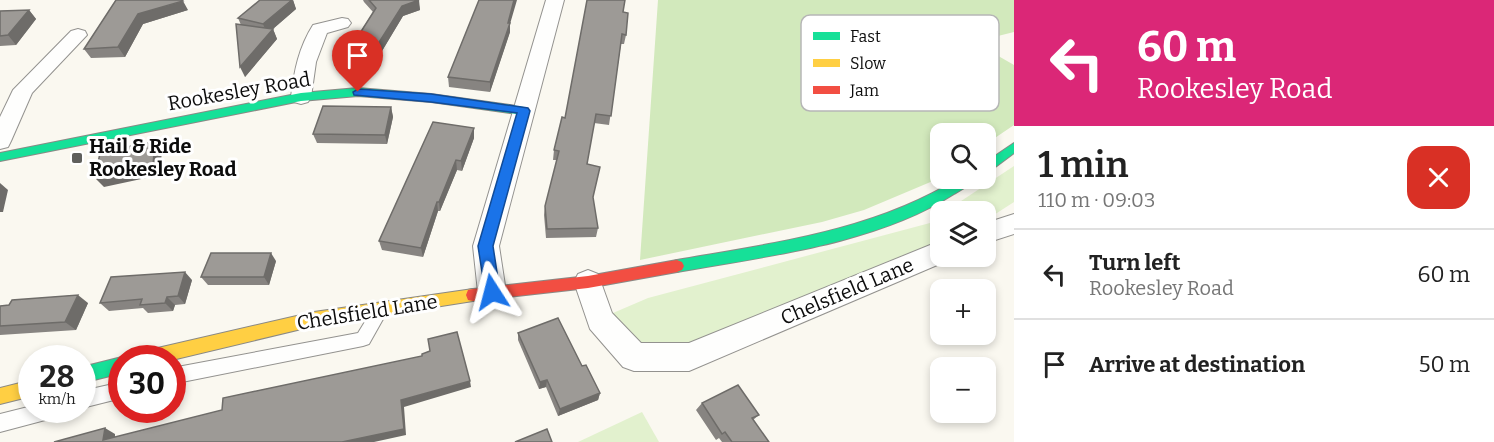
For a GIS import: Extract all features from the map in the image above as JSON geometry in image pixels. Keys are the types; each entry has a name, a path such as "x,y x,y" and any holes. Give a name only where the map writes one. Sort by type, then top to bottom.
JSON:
{"street":[{"path":"492,292 486,246 555,0"},
{"path":"301,97 304,64 313,27 342,23"},
{"path":"0,141 23,90 78,35"},
{"name":"Rookesley Road","path":"0,157 301,97 358,92 431,98 524,111"},
{"path":"996,160 1014,147"},
{"name":"Chelsfield Lane","path":"186,349 267,329 381,309 492,292 588,282 783,247 842,233 904,213 955,189"},
{"path":"996,229 1013,223"},
{"name":"Chelsfield Lane","path":"588,282 600,321 634,357 689,357 930,256"},
{"path":"0,396 18,392"}],"lane":[{"path":"186,373 363,339 381,309"},
{"path":"0,423 18,418"}],"green space":[{"path":"658,0 1014,0 1014,32 999,36 999,15 801,15 801,111 999,111 999,56 1014,65 1014,125 996,137 996,123 930,123 930,182 864,210 822,222 640,260"},
{"path":"1014,166 1014,202 996,214 996,201 961,201 979,189 996,189 996,178"},
{"path":"930,223 930,250 870,282 678,351 636,345 616,324 613,313 648,298"},
{"path":"642,412 659,442 578,442"}],"building":[{"path":"116,0 183,1 138,14 118,47 84,49"},
{"path":"260,0 292,0 263,24 238,18"},
{"path":"369,0 419,0 402,6 364,66 341,63 376,8"},
{"path":"479,0 514,0 508,23 510,23 490,82 448,77"},
{"path":"587,0 625,0 623,12 628,13 626,35 622,34 611,116 596,114 587,164 600,167 593,197 598,228 547,229 545,206 559,151 554,150 562,117 565,118"},
{"path":"29,10 8,35 0,36 0,11"},
{"path":"236,24 273,29 240,67"},
{"path":"323,106 391,107 385,135 313,134"},
{"path":"433,122 474,128 461,161 456,160 439,202 437,202 421,248 379,241"},
{"path":"155,141 153,165 95,178 100,153"},
{"path":"211,253 271,253 264,277 201,277"},
{"path":"185,272 178,296 167,297 165,303 140,305 142,299 100,303 111,277"},
{"path":"78,295 65,322 0,326 0,306 9,305 12,300"},
{"path":"558,318 582,366 586,365 600,393 560,409 547,380 540,382 518,333"},
{"path":"457,332 470,381 401,400 404,429 342,442 54,442 105,428 103,440 170,423 186,423 186,419 222,410 223,398 422,356 430,351 428,339"},
{"path":"738,385 759,415 752,418 769,442 732,442 725,432 722,434 702,403"},
{"path":"547,429 552,442 515,442"}],"traffic: fast":[{"path":"0,157 301,97 358,92 431,98 524,111"},
{"path":"996,160 1014,147"},
{"path":"677,266 830,237 905,213 952,189"},
{"path":"96,372 108,368"}],"traffic: slow":[{"path":"186,349 314,319 473,295"},
{"path":"0,396 18,392"}],"traffic: jam":[{"path":"473,295 588,282 677,266"}],"place":[{"name":"Hail & Ride Rookesley Road","path":"77,158"}],"route":[{"path":"358,92 431,98 524,111 486,246 492,292"}]}
